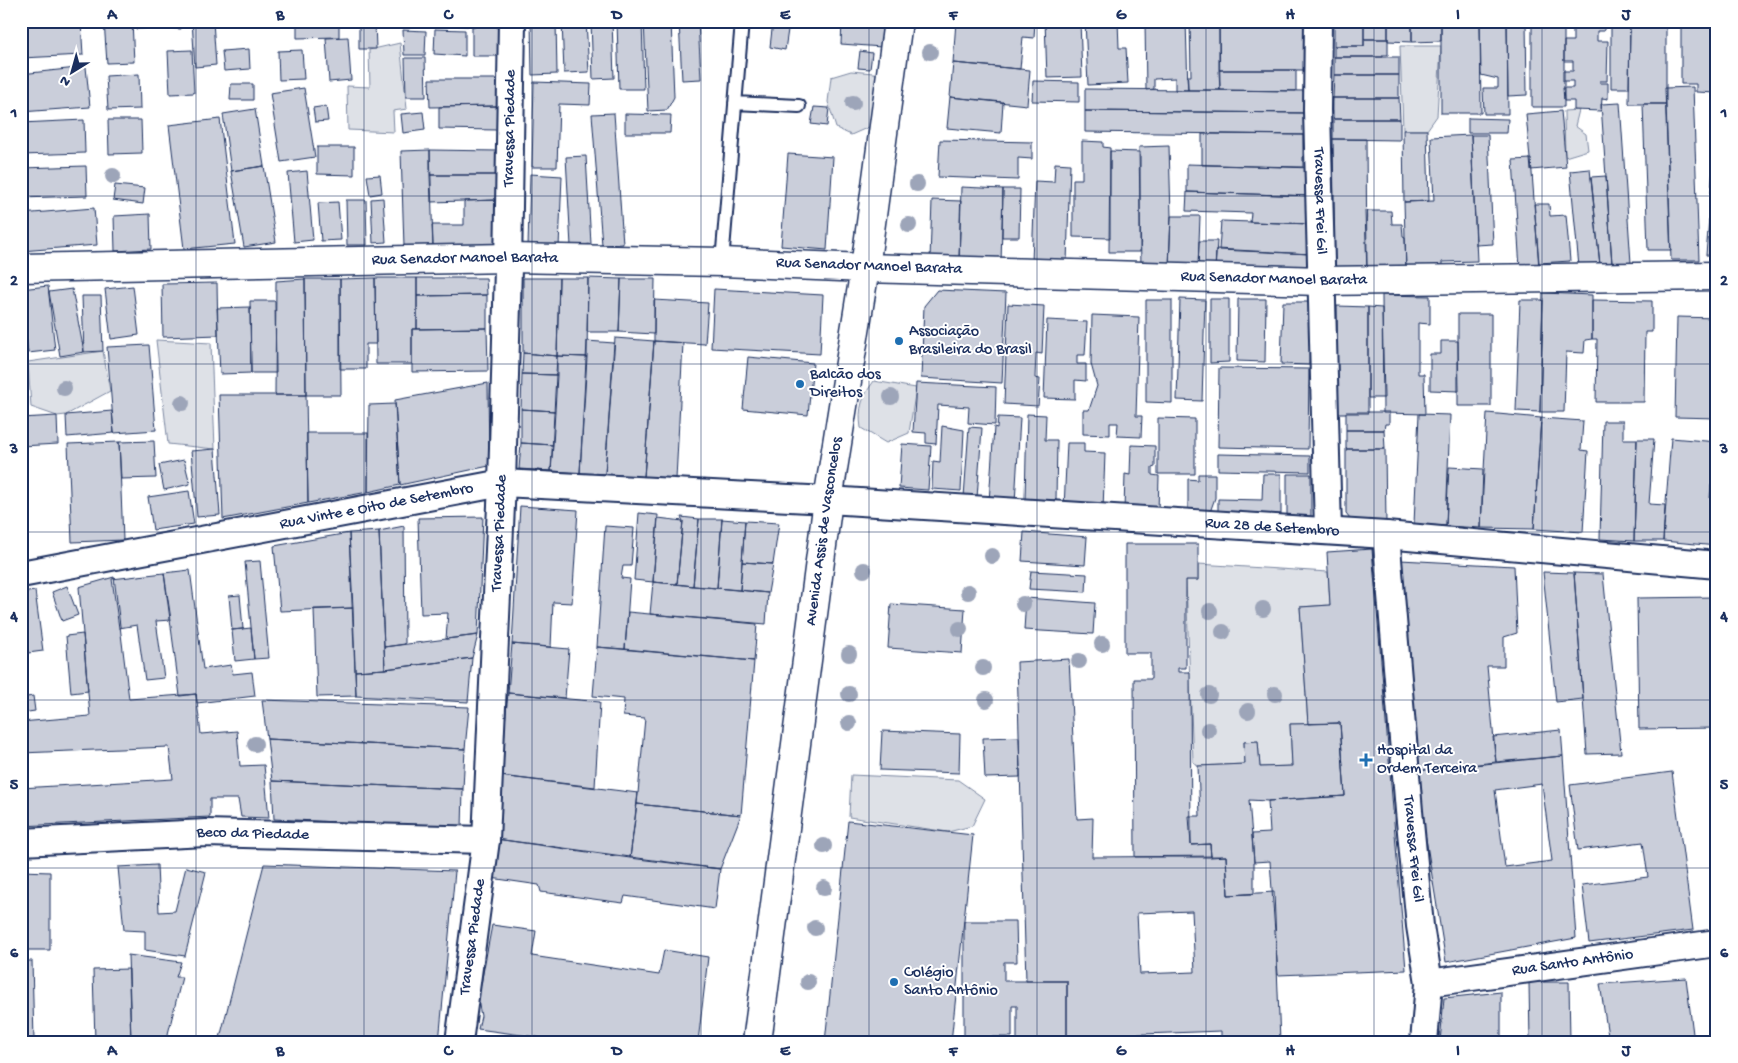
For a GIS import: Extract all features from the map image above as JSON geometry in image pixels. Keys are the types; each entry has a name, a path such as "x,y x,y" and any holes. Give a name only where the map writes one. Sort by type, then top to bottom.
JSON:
{"main road":[{"name":"Avenida Assis de Vasconcelos","path":"757,1042 828,500 865,268 898,21"},
{"name":"Rua Senador Manoel Barata","path":"21,268 508,258 722,262 865,268 1321,280 1717,276"}],"street":[{"name":"Travessa Piedade","path":"459,1042 486,840 502,483 512,21"},
{"name":"Travessa Frei Gil","path":"1318,21 1317,110 1328,531"},
{"name":"Rua Vinte e Oito de Setembro","path":"21,574 502,483 828,500"},
{"name":"Rua 28 de Setembro","path":"828,500 1386,535 1717,565"},
{"name":"Travessa Frei Gil","path":"1386,535 1408,811 1420,926 1429,983 1424,1042"},
{"name":"Beco da Piedade","path":"21,842 206,833 486,840"},
{"name":"Rua Santo Antônio","path":"1429,983 1717,943"}],"lane":[{"path":"722,262 742,21"},
{"path":"735,103 799,106"}],"shaded area":[{"path":"400,43 407,109 393,111 394,132 348,130 347,86 370,87 369,50"},
{"path":"1400,46 1441,46 1437,116 1427,130 1403,130"},
{"path":"851,71 884,74 878,123 851,135 836,128 828,102 831,77"},
{"path":"1579,110 1575,126 1586,134 1588,150 1565,157 1564,111"},
{"path":"156,340 211,343 215,449 168,444"},
{"path":"103,351 110,391 66,415 57,416 31,407 28,362"},
{"path":"874,381 916,388 909,433 886,443 861,428 860,414 862,403 866,392"},
{"path":"1198,564 1328,572 1330,605 1300,607 1308,724 1290,724 1292,766 1260,767 1258,741 1244,742 1245,764 1198,766 1193,762 1186,580 1198,580"},
{"path":"851,775 958,780 985,799 972,826 948,832 849,817"}],"building":[{"path":"104,21 132,21 134,62 107,63"},
{"path":"134,21 157,21 158,28 135,29"},
{"path":"165,21 182,21 181,29 164,28"},
{"path":"192,21 213,21 216,65 195,67"},
{"path":"297,21 339,21 339,37 297,38"},
{"path":"359,21 375,21 376,49 359,49"},
{"path":"380,21 400,21 400,25 380,25"},
{"path":"446,21 468,21 468,26 446,25"},
{"path":"472,21 498,21 498,26 472,26"},
{"path":"531,21 556,21 557,74 532,75"},
{"path":"562,21 586,21 589,72 564,73"},
{"path":"591,21 612,21 614,78 593,79"},
{"path":"617,21 642,21 644,89 619,89"},
{"path":"644,21 671,21 674,97 667,110 648,111"},
{"path":"679,21 698,21 701,79 682,80"},
{"path":"773,21 789,23 785,50 770,47"},
{"path":"842,21 886,21 882,47 841,44"},
{"path":"956,21 1035,21 1034,38 1023,37 1020,69 953,63"},
{"path":"1045,21 1080,21 1082,77 1047,78"},
{"path":"1085,21 1118,21 1119,48 1126,48 1128,83 1088,85"},
{"path":"1145,21 1186,21 1188,90 1175,90 1175,78 1154,79 1154,89 1146,90"},
{"path":"1190,21 1219,21 1220,90 1188,90 1187,76 1191,76"},
{"path":"1219,21 1304,21 1304,70 1219,70"},
{"path":"1334,21 1364,21 1364,46 1334,46"},
{"path":"1364,21 1388,21 1388,39 1364,39"},
{"path":"1388,21 1412,21 1412,42 1388,41"},
{"path":"1412,21 1441,21 1441,41 1412,42"},
{"path":"1441,21 1480,21 1481,113 1441,113"},
{"path":"1480,21 1507,21 1508,114 1484,114 1483,88 1498,88 1498,79 1481,75"},
{"path":"1507,21 1526,21 1527,95 1508,96"},
{"path":"1532,21 1564,21 1564,107 1532,107"},
{"path":"1564,21 1604,21 1604,31 1597,31 1597,41 1608,41 1607,81 1600,81 1600,83 1608,83 1608,99 1602,98 1601,111 1574,110 1574,101 1564,101 1563,88 1573,88 1573,81 1563,81 1563,71 1573,71 1573,61 1564,61 1564,41 1573,41 1573,23"},
{"path":"1611,21 1630,21 1629,88 1611,88"},
{"path":"1630,21 1666,21 1666,104 1629,104"},
{"path":"1681,21 1717,21 1716,93 1696,92 1696,84 1681,84"},
{"path":"81,22 83,55 21,58 21,24"},
{"path":"472,26 498,26 498,56 472,56"},
{"path":"435,29 465,30 465,56 434,54"},
{"path":"403,30 426,31 425,55 404,55"},
{"path":"348,37 351,80 329,82 326,38"},
{"path":"1364,39 1388,39 1388,55 1383,55 1383,57 1334,57 1334,46 1364,46"},
{"path":"249,49 250,69 224,71 222,51"},
{"path":"192,50 194,93 170,94 168,51"},
{"path":"302,50 304,79 279,80 278,51"},
{"path":"860,51 872,53 870,69 858,68"},
{"path":"1334,57 1399,57 1399,75 1334,75"},
{"path":"405,58 425,58 426,97 406,97"},
{"path":"953,63 1030,70 1027,105 950,97"},
{"path":"86,67 90,107 21,112 21,74"},
{"path":"1219,70 1296,70 1296,91 1220,90"},
{"path":"139,74 140,109 108,110 106,76"},
{"path":"1334,75 1399,75 1399,98 1333,98"},
{"path":"429,79 497,79 498,106 430,107"},
{"path":"1033,81 1079,82 1079,102 1032,101"},
{"path":"534,82 591,84 590,105 559,104 557,167 532,167"},
{"path":"231,84 253,84 253,100 230,100"},
{"path":"1693,87 1699,260 1671,260 1665,88"},
{"path":"304,88 315,157 281,162 270,93"},
{"path":"1085,89 1308,91 1308,113 1085,111"},
{"path":"950,97 1003,102 1001,133 947,128"},
{"path":"1333,98 1399,98 1400,119 1333,119"},
{"path":"1620,103 1631,263 1612,264 1601,104"},
{"path":"1643,104 1666,104 1671,250 1648,250"},
{"path":"326,106 328,121 315,122 313,108"},
{"path":"498,106 497,130 439,129 439,107"},
{"path":"814,107 829,108 827,126 811,124"},
{"path":"255,109 264,166 231,171 223,114"},
{"path":"1085,111 1308,113 1309,135 1085,132"},
{"path":"1561,111 1566,167 1531,170 1526,114"},
{"path":"423,112 425,130 403,133 401,114"},
{"path":"614,113 623,244 602,245 592,114"},
{"path":"625,114 671,115 670,133 625,133"},
{"path":"1717,117 1717,256 1706,255"},
{"path":"1468,118 1508,119 1507,133 1468,133"},
{"path":"220,119 235,244 184,249 169,125"},
{"path":"1333,119 1400,119 1400,140 1333,139"},
{"path":"84,120 85,153 21,155 21,123"},
{"path":"108,120 141,120 142,153 109,154"},
{"path":"1403,130 1427,130 1429,201 1404,202"},
{"path":"1202,134 1303,135 1303,167 1202,165"},
{"path":"1471,135 1477,261 1442,262 1442,270 1406,271 1404,202 1434,201 1431,137"},
{"path":"1471,135 1488,135 1493,244 1476,245"},
{"path":"1333,139 1366,139 1367,272 1335,271"},
{"path":"940,140 1032,142 1032,159 1018,158 1018,180 938,177"},
{"path":"1082,141 1103,142 1103,147 1110,148 1110,238 1073,237 1073,179 1082,179"},
{"path":"1169,146 1171,216 1169,268 1141,267 1139,147"},
{"path":"317,147 354,147 354,175 317,174"},
{"path":"430,150 497,151 498,175 430,175"},
{"path":"430,150 433,246 404,247 401,151"},
{"path":"1110,151 1140,152 1140,252 1109,252"},
{"path":"788,154 833,157 827,250 781,246"},
{"path":"586,156 591,244 571,246 566,157"},
{"path":"1531,159 1539,268 1520,269 1513,160"},
{"path":"1055,163 1070,164 1067,263 1032,262 1035,181 1054,182"},
{"path":"1187,164 1313,168 1313,196 1187,192"},
{"path":"86,166 87,196 21,198 21,168"},
{"path":"264,166 276,242 244,247 231,171"},
{"path":"1590,169 1600,265 1579,267 1570,171"},
{"path":"307,171 313,240 294,242 288,173"},
{"path":"530,174 562,176 559,247 528,246"},
{"path":"380,175 382,193 370,195 367,176"},
{"path":"430,175 498,175 497,200 431,202"},
{"path":"1606,176 1612,264 1600,265 1591,177"},
{"path":"115,185 145,188 143,204 113,200"},
{"path":"961,187 1003,189 1001,263 959,261"},
{"path":"1003,189 1020,189 1019,237 1002,237"},
{"path":"1187,192 1313,196 1312,224 1250,222 1251,213 1186,211"},
{"path":"383,198 386,242 373,243 371,199"},
{"path":"346,200 366,200 367,245 347,245"},
{"path":"497,200 498,245 433,246 432,225 464,225 464,201"},
{"path":"932,200 961,201 959,261 930,260"},
{"path":"338,202 341,240 321,241 318,203"},
{"path":"1534,204 1549,204 1550,216 1566,215 1570,261 1539,263"},
{"path":"94,208 97,245 21,251 21,214"},
{"path":"1365,211 1391,211 1392,224 1402,224 1403,236 1405,237 1406,271 1367,272"},
{"path":"150,214 151,249 115,251 114,216"},
{"path":"1171,216 1200,216 1198,269 1169,268"},
{"path":"1221,221 1312,224 1311,254 1219,250"},
{"path":"1199,241 1217,241 1215,270 1198,269"},
{"path":"1216,249 1311,254 1310,276 1215,270"},
{"path":"375,278 417,278 417,329 412,329 412,364 376,364"},
{"path":"375,278 376,344 366,344 366,369 340,369 340,279"},
{"path":"417,278 486,278 487,295 417,296"},
{"path":"523,278 559,278 557,356 523,353"},
{"path":"559,278 588,278 587,357 557,356"},
{"path":"588,278 621,279 619,332 587,332"},
{"path":"305,279 306,395 275,395 276,281"},
{"path":"305,279 340,279 341,395 306,395"},
{"path":"621,279 655,279 654,334 619,332"},
{"path":"217,283 218,335 163,337 162,284"},
{"path":"48,286 55,350 28,353 21,289"},
{"path":"133,286 139,335 111,339 105,289"},
{"path":"72,289 84,352 60,356 49,292"},
{"path":"714,289 823,295 820,354 711,348"},
{"path":"937,290 1006,293 1002,383 921,378 924,306"},
{"path":"1543,293 1592,295 1592,339 1585,340 1584,353 1566,352 1564,412 1540,412"},
{"path":"487,295 487,328 417,329 417,296"},
{"path":"1382,295 1430,296 1430,324 1418,323 1418,374 1424,374 1425,414 1383,413"},
{"path":"82,296 101,296 103,351 84,352"},
{"path":"1180,299 1205,300 1202,401 1177,400"},
{"path":"1210,299 1229,299 1229,362 1210,363"},
{"path":"1238,299 1266,299 1265,362 1237,361"},
{"path":"654,300 708,303 705,344 654,341"},
{"path":"1146,300 1172,300 1172,403 1146,402"},
{"path":"1520,300 1543,300 1540,412 1516,411"},
{"path":"1592,300 1652,301 1652,332 1645,332 1644,402 1596,402 1597,339 1592,339"},
{"path":"250,301 275,301 276,373 251,373"},
{"path":"1283,302 1311,302 1309,365 1281,364"},
{"path":"1008,304 1044,306 1042,354 1036,353 1035,378 1040,379 1038,406 1004,404"},
{"path":"1337,306 1368,307 1368,413 1338,413"},
{"path":"250,307 251,373 220,374 217,308"},
{"path":"1368,307 1382,308 1384,398 1368,398"},
{"path":"1458,314 1491,314 1491,406 1458,406"},
{"path":"1092,315 1139,317 1136,416 1142,416 1141,437 1117,436 1118,423 1110,423 1110,435 1083,434 1083,410 1089,410 1097,386 1091,364"},
{"path":"1677,317 1717,318 1717,418 1675,417"},
{"path":"1047,320 1087,322 1085,355 1077,355 1077,364 1086,364 1086,381 1075,380 1075,399 1044,398"},
{"path":"487,328 488,371 412,372 412,329"},
{"path":"615,338 654,341 644,477 605,474"},
{"path":"587,341 614,343 605,474 580,473"},
{"path":"654,341 683,343 676,479 644,477"},
{"path":"1441,341 1458,341 1459,391 1430,390 1430,354 1441,354"},
{"path":"149,345 156,430 114,433 107,347"},
{"path":"523,353 557,356 557,375 522,374"},
{"path":"557,356 587,357 580,473 551,471"},
{"path":"748,357 813,363 808,415 743,409"},
{"path":"1219,368 1309,369 1308,449 1218,447"},
{"path":"522,374 557,375 555,411 521,409"},
{"path":"488,383 489,466 400,485 395,400"},
{"path":"916,383 996,387 995,425 968,423 969,407 938,405 936,444 926,443 926,433 913,432"},
{"path":"219,395 306,395 308,503 223,519"},
{"path":"395,404 400,485 368,492 369,405"},
{"path":"521,409 555,411 553,445 521,443"},
{"path":"112,411 114,433 67,437 66,415"},
{"path":"1346,412 1389,412 1389,424 1385,424 1384,430 1346,430"},
{"path":"1487,413 1541,418 1534,529 1481,528"},
{"path":"1027,414 1046,415 1045,440 1057,440 1056,500 1025,500"},
{"path":"1419,414 1450,415 1446,526 1414,524"},
{"path":"57,416 58,444 21,446 21,418"},
{"path":"998,417 1020,418 1015,503 989,502 994,427 997,428"},
{"path":"1158,418 1195,419 1195,474 1158,474"},
{"path":"1541,418 1583,421 1581,450 1588,451 1583,532 1534,529"},
{"path":"1603,421 1623,421 1623,439 1637,439 1634,541 1600,539"},
{"path":"942,426 964,430 961,491 932,489 933,461 940,462"},
{"path":"969,427 982,428 977,498 964,497"},
{"path":"1346,430 1384,430 1385,449 1346,449"},
{"path":"307,433 368,433 368,492 308,503"},
{"path":"1671,438 1717,442 1717,485 1711,485 1710,498 1717,499 1717,546 1663,541"},
{"path":"1637,439 1654,439 1649,504 1665,505 1663,541 1634,541"},
{"path":"154,441 156,478 121,479 119,442"},
{"path":"119,442 123,540 72,542 68,444"},
{"path":"521,443 553,445 551,471 519,469"},
{"path":"1067,443 1084,443 1084,452 1105,453 1103,510 1064,508"},
{"path":"902,444 931,446 928,490 899,488"},
{"path":"1131,445 1155,446 1155,467 1152,468 1152,475 1159,476 1158,512 1124,511 1125,474 1130,475"},
{"path":"215,449 220,515 197,517 191,451"},
{"path":"1346,449 1385,449 1386,523 1354,524 1346,514"},
{"path":"1218,454 1310,456 1310,472 1218,470"},
{"path":"184,460 190,484 164,490 159,465"},
{"path":"1449,467 1483,469 1481,528 1446,526"},
{"path":"1198,474 1215,474 1215,498 1210,512 1188,512 1188,479 1198,480"},
{"path":"1263,474 1281,474 1281,515 1218,513 1218,499 1262,500"},
{"path":"1287,474 1311,474 1311,517 1287,516"},
{"path":"189,491 194,524 153,530 148,497"},
{"path":"520,506 578,510 572,603 553,602 551,647 512,644"},
{"path":"639,513 658,515 653,582 634,580"},
{"path":"483,517 478,635 446,639 448,613 421,614 418,518"},
{"path":"681,517 699,519 693,586 677,584 683,521"},
{"path":"658,518 683,521 677,584 653,582"},
{"path":"699,519 722,519 717,588 693,586"},
{"path":"722,519 745,521 740,590 717,588"},
{"path":"745,521 779,523 773,564 742,562"},
{"path":"404,526 405,644 384,647 379,531"},
{"path":"605,526 634,528 631,566 623,566 621,578 630,579 625,649 597,647"},
{"path":"379,531 385,669 355,671 349,533"},
{"path":"1024,532 1087,537 1085,565 1022,561"},
{"path":"349,533 353,608 280,611 274,546"},
{"path":"1125,544 1198,544 1198,580 1186,580 1186,668 1178,668 1178,672 1190,672 1191,845 1210,844 1211,857 1135,857 1134,679 1151,679 1151,653 1125,653"},
{"name":"Hospital da Ordem Terceira","path":"1372,549 1406,970 1278,975 1270,861 1254,862 1252,834 1270,833 1268,801 1345,796 1340,723 1308,724 1300,607 1330,605 1327,552"},
{"path":"1400,560 1514,566 1517,633 1504,637 1504,666 1487,666 1496,762 1415,771"},
{"path":"260,561 269,658 254,659 245,562"},
{"path":"742,562 773,564 768,593 740,590"},
{"path":"190,570 203,669 231,665 233,674 252,672 255,696 197,703 196,694 180,696 164,573"},
{"path":"1031,571 1087,574 1086,592 1029,589"},
{"path":"1543,572 1574,573 1583,699 1556,702"},
{"path":"164,573 171,620 156,621 164,678 145,680 137,625 119,628 112,579"},
{"path":"1574,573 1603,574 1621,753 1587,754"},
{"path":"114,577 129,699 196,694 201,734 237,731 240,766 264,765 269,818 241,817 238,799 210,799 210,817 21,826 21,788 173,779 169,747 21,753 21,722 90,716 79,587"},
{"path":"653,582 768,593 766,624 650,614"},
{"path":"67,586 78,615 62,621 52,592"},
{"path":"35,591 43,651 28,653 21,593"},
{"path":"240,595 243,629 232,630 229,596"},
{"path":"1717,597 1717,728 1639,729 1637,598"},
{"path":"1026,598 1095,603 1093,634 1024,630"},
{"path":"891,604 965,609 962,653 888,648"},
{"path":"353,608 356,696 317,697 314,609"},
{"path":"628,612 757,624 754,661 625,649"},
{"path":"251,628 254,659 235,661 232,630"},
{"path":"83,634 88,691 71,693 66,636"},
{"path":"478,635 472,658 385,669 384,647"},
{"path":"512,644 569,649 565,698 508,693"},
{"path":"597,647 754,661 741,815 637,804 645,718 623,716 624,699 593,696"},
{"path":"472,658 468,702 356,696 355,671"},
{"path":"1069,659 1077,819 1093,818 1092,857 1226,856 1228,895 1274,892 1280,1042 1221,1042 1221,1031 1067,1037 1067,981 1026,981 1017,662","holes":["1192,911 1195,972 1140,974 1137,913"]},
{"path":"508,693 600,702 595,787 500,776"},
{"path":"33,696 35,711 21,713 21,698"},
{"path":"262,700 469,707 465,749 267,739"},
{"path":"1340,723 1345,796 1268,801 1249,800 1254,862 1254,894 1228,895 1226,856 1211,857 1210,844 1191,845 1189,816 1200,816 1198,766 1245,764 1244,742 1258,741 1260,767 1292,766 1290,724"},
{"path":"1561,730 1563,756 1496,762 1493,737"},
{"path":"882,731 960,734 959,773 880,770"},
{"path":"1019,737 1020,777 985,778 983,738"},
{"path":"267,739 465,749 463,789 272,781"},
{"path":"1563,756 1576,938 1446,962 1415,771","holes":["1542,784 1552,861 1505,867 1495,790"]},
{"path":"1672,772 1693,930 1589,943 1582,885 1648,877 1643,842 1578,850 1570,785"},
{"path":"500,776 638,793 630,858 496,839"},
{"path":"272,781 463,789 462,828 274,819"},
{"path":"637,804 741,815 720,869 630,858"},
{"name":"Colégio Santo Antônio","path":"848,821 973,835 951,1042 825,1042"},
{"path":"496,839 720,869 715,909 625,896 623,903 541,892 539,885 491,878"},
{"path":"264,864 455,871 439,1042 219,1042"},
{"path":"157,865 159,912 175,911 186,867 206,872 185,956 145,950 145,931 124,930 118,867"},
{"path":"21,871 50,872 50,950 21,950"},
{"path":"964,921 1016,921 1017,962 1004,962 1004,981 1067,981 1067,1042 1017,1042 1017,1006 1012,1006 1012,1037 964,1037"},
{"path":"492,925 536,931 532,956 659,975 664,950 708,957 698,1042 572,1042 478,1029 481,1016 478,1000"},
{"path":"128,955 181,962 176,977 182,977 166,1042 131,1042"},
{"path":"21,961 32,961 34,1041 21,1042"},
{"path":"129,969 131,1042 95,1042 93,970"},
{"path":"1686,978 1694,1042 1609,1042 1600,984"},
{"path":"1529,982 1569,982 1570,1042 1530,1042"},
{"path":"1501,992 1501,1042 1440,1042 1444,998"}],"place":[{"name":"Associação Brasileira do Brasil","path":"899,341"},
{"name":"Balcão dos Direitos","path":"800,384"},
{"name":"Hospital da Ordem Terceira","path":"1366,760"},
{"name":"Colégio Santo Antônio","path":"894,982"}]}
